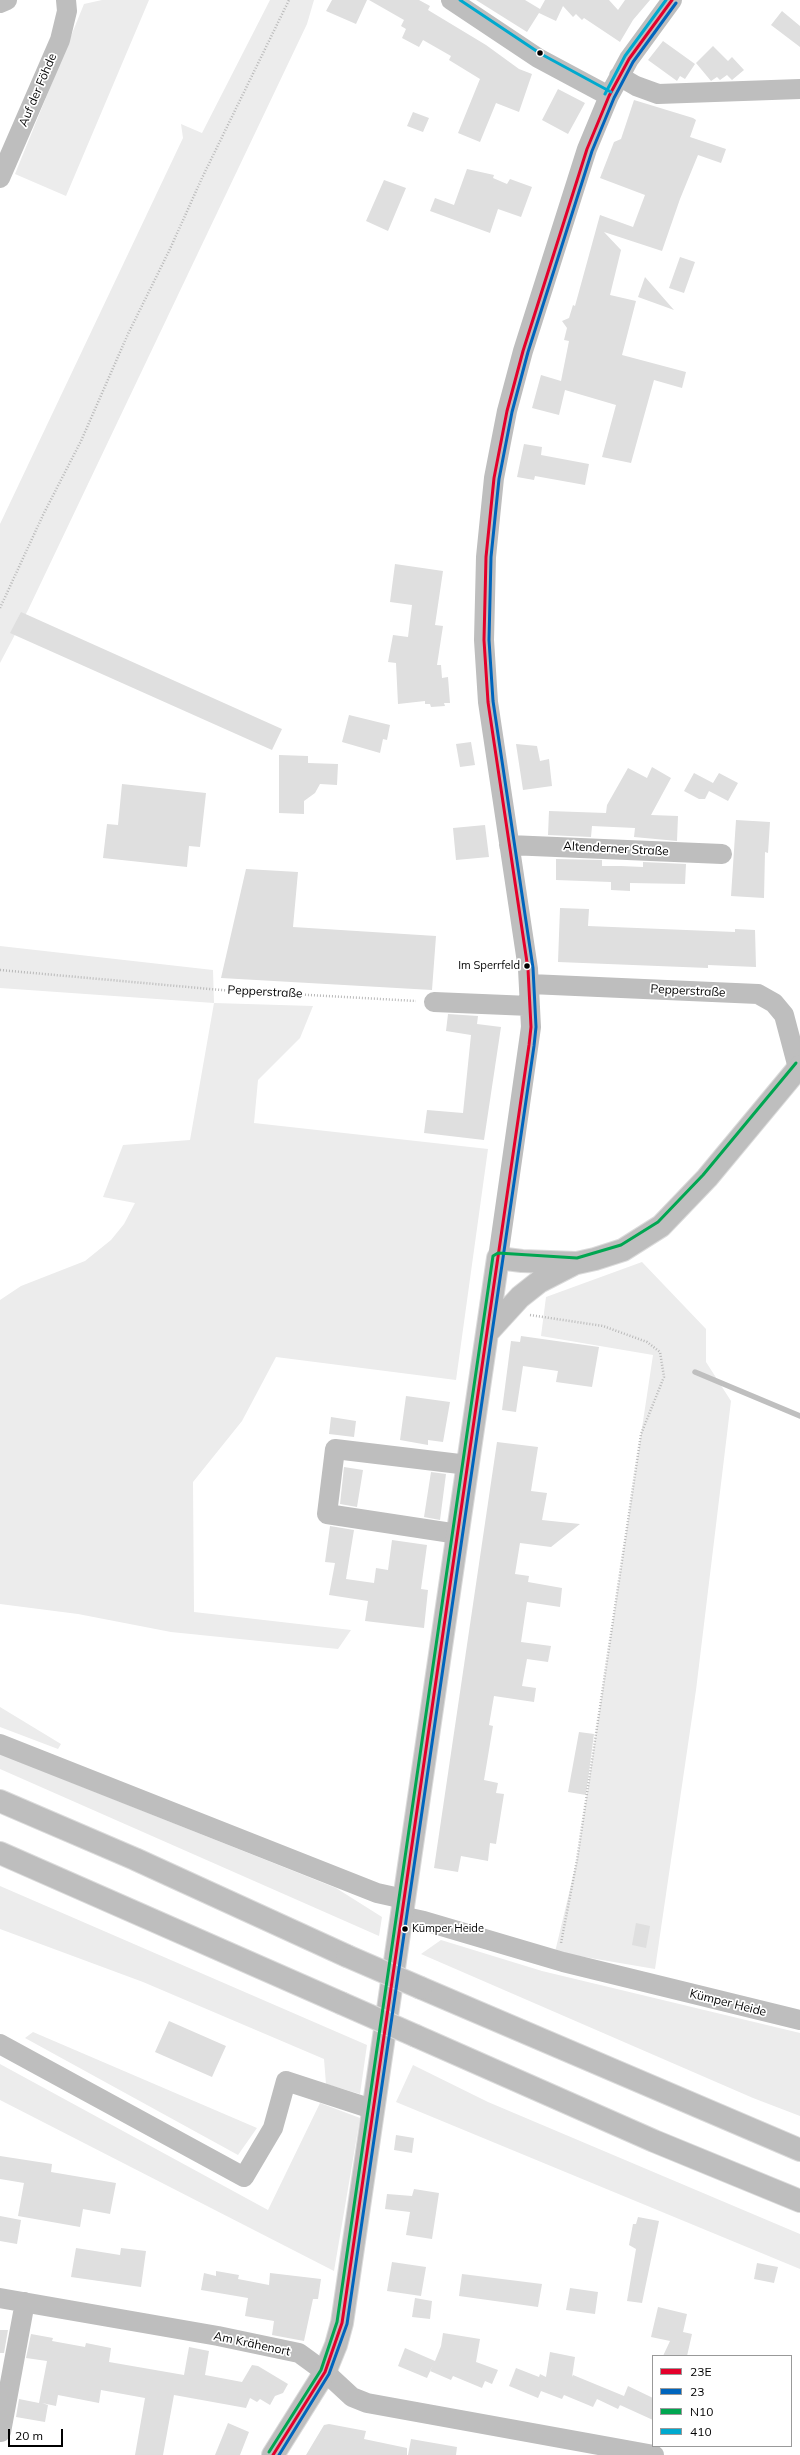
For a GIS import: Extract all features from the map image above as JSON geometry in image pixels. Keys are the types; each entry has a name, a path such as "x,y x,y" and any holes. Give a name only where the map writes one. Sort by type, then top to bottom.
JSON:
{"main road":[{"path":"488,1332 506,1311 539,1282 578,1263 623,1250 661,1226 707,1178 799,1067"},
{"path":"273,2455 325,2372 336,2345 342,2323 372,2109 403,1908 498,1258 522,1261 578,1263"},
{"path":"0,1801 135,1859 347,1956 800,2150"},
{"path":"0,1853 654,2141 800,2201"}],"street":[{"path":"0,3 7,0"},
{"name":"Auf der Föhde","path":"0,178 60,40 67,11 66,0"},
{"path":"498,1258 529,1045 530,984 488,702 484,640 486,557 494,478 507,411 522,351 572,191 619,76 646,34 672,0"},
{"path":"464,4 538,58 610,96"},
{"path":"619,76 636,86 658,94 800,89"},
{"name":"Altenderner Straße","path":"509,844 722,854"},
{"name":"Pepperstraße","path":"530,984 758,994 774,1003 784,1015 799,1067"},
{"path":"434,1002 530,1006"},
{"path":"458,1534 327,1514 336,1449 468,1465"},
{"name":"Kümper Heide","path":"0,1744 369,1891 403,1908 424,1921 557,1961 800,2020"},
{"path":"0,2044 244,2177 273,2128 286,2081 372,2109"},
{"name":"Am Krähenort","path":"0,2298 218,2336 299,2354 325,2372 352,2397 367,2403 654,2455"},
{"path":"1,2432 25,2302"}],"path":[{"path":"0,608 43,515 81,441 128,334 288,0"},
{"name":"Pepperstraße","path":"0,970 221,990 434,1002"},
{"path":"506,1311 603,1326 647,1342 660,1352 664,1377 641,1434 577,1860 557,1961"}],"shaded area":[{"path":"102,0 149,0 66,196 15,174 84,4"},
{"path":"270,0 314,0 307,24 28,610 0,663 0,524 183,138 181,124 202,133"},
{"path":"0,946 213,970 214,1003 0,988"},
{"path":"214,1003 313,1006 300,1038 258,1080 254,1123 488,1149 456,1380 276,1357 242,1421 193,1482 194,1612 351,1630 338,1649 171,1632 78,1614 0,1604 0,1300 21,1286 85,1261 111,1240 124,1224 135,1203 103,1197 123,1145 190,1140"},
{"path":"642,1262 706,1329 706,1362 731,1401 696,1690 655,1969 555,1952 577,1860 653,1355 541,1336 546,1297"},
{"path":"0,1707 61,1744 58,1749 0,1727"},
{"path":"0,1754 336,1888 382,1917 379,1936 0,1769"},
{"path":"0,1886 367,2045 360,2094 326,2084 324,2059 143,1982 0,1929"},
{"path":"441,1940 542,1971 800,2033 800,2116 753,2098 421,1954"},
{"path":"33,2032 257,2128 238,2155 25,2038"},
{"path":"0,2064 268,2210 320,2103 360,2118 334,2271 0,2100"},
{"path":"413,2065 488,2102 800,2234 800,2269 396,2102"}],"building":[{"path":"332,0 367,0 356,24 326,11"},
{"path":"369,0 419,0 430,6 428,10 486,45 519,69 532,74 519,112 496,103 480,142 458,133 480,79 449,60 451,56 423,40 419,47 402,38 406,29 401,26 404,20"},
{"path":"476,0 525,0 540,9 545,0 609,0 618,10 625,0 650,0 633,20 620,42 584,18 582,20 576,14 573,17 563,6 556,21 539,13 527,32"},
{"path":"782,11 800,26 800,47 771,25"},
{"path":"663,41 695,64 685,79 680,76 677,81 648,60"},
{"path":"713,46 728,61 732,57 744,70 732,80 727,75 720,80 717,77 711,81 696,63"},
{"path":"558,89 585,103 568,134 542,120"},
{"path":"634,100 693,118 696,120 690,137 726,149 721,163 698,155 680,199 662,251 604,232 621,250 610,295 636,301 622,355 686,372 682,388 654,380 631,463 602,457 616,405 565,390 559,415 532,408 541,375 561,381 569,341 564,340 567,328 562,321 569,318 573,305 575,306 600,215 633,227 645,195 600,178 614,142 621,139"},
{"path":"413,112 429,118 423,132 407,126"},
{"path":"467,169 494,175 493,178 507,184 510,179 532,187 521,217 498,209 490,233 430,211 435,198 454,205"},
{"path":"384,180 406,188 388,231 366,221"},
{"path":"680,257 695,262 684,293 669,288"},
{"path":"645,277 674,310 638,297"},
{"path":"524,444 542,447 541,455 589,464 585,485 535,476 534,480 517,477"},
{"path":"395,564 443,571 435,625 443,626 437,665 441,665 442,678 448,677 450,703 444,703 445,706 431,707 430,704 425,704 425,701 398,704 396,663 388,662 393,635 408,637 412,605 390,602"},
{"path":"21,612 282,729 272,750 10,633"},
{"path":"349,715 390,725 387,740 383,739 380,753 342,742"},
{"path":"471,742 475,765 460,767 456,744"},
{"path":"516,744 537,746 540,761 549,759 552,786 523,790"},
{"path":"279,755 308,756 308,763 338,764 337,785 320,784 315,793 304,801 304,814 279,813"},
{"path":"652,767 671,778 651,815 678,816 677,841 634,837 635,828 592,826 591,837 548,835 549,811 606,813 607,805 628,768 647,778"},
{"path":"694,773 713,783 719,773 738,783 728,801 709,791 705,799 699,799 684,791"},
{"path":"122,784 206,793 200,847 189,846 187,867 103,858 107,824 118,825"},
{"path":"736,820 770,822 768,853 765,852 764,898 731,896"},
{"path":"485,825 489,857 456,860 453,828"},
{"path":"556,859 602,860 602,866 643,867 643,862 686,864 685,884 630,883 630,891 611,890 611,882 556,880"},
{"path":"246,869 298,872 293,927 436,936 432,990 221,978"},
{"path":"560,908 589,909 588,926 735,932 735,929 755,930 756,967 708,965 708,968 558,962"},
{"path":"448,1014 478,1016 477,1024 501,1027 484,1140 424,1133 427,1110 463,1113 471,1035 446,1031"},
{"path":"521,1336 599,1347 592,1387 556,1382 558,1371 523,1366 516,1412 502,1410 511,1341 520,1342"},
{"path":"406,1396 450,1402 443,1442 428,1440 428,1445 400,1440"},
{"path":"331,1417 356,1421 354,1437 329,1434"},
{"path":"497,1442 538,1447 531,1491 547,1493 542,1520 580,1524 551,1547 520,1543 515,1574 529,1576 528,1582 562,1588 560,1607 527,1602 521,1642 551,1646 548,1662 527,1659 522,1686 536,1688 534,1702 494,1696 489,1725 493,1726 484,1780 498,1783 496,1793 504,1794 496,1844 490,1843 488,1861 461,1856 458,1872 434,1868"},
{"path":"344,1467 363,1470 357,1507 340,1504"},
{"path":"431,1472 446,1474 440,1520 424,1517"},
{"path":"330,1526 354,1530 346,1579 374,1583 376,1568 388,1570 392,1540 427,1545 421,1589 428,1590 424,1628 365,1621 368,1601 329,1595 335,1563 325,1562"},
{"path":"579,1732 594,1734 586,1795 568,1792"},
{"path":"636,1923 650,1926 646,1948 632,1945"},
{"path":"169,2021 226,2046 212,2077 155,2052"},
{"path":"396,2135 414,2138 412,2153 394,2150"},
{"path":"0,2156 52,2164 51,2172 116,2183 110,2214 83,2209 80,2227 18,2216 24,2183 0,2179"},
{"path":"414,2189 439,2193 432,2239 406,2235 410,2212 385,2209 387,2194 412,2196"},
{"path":"0,2216 21,2220 17,2244 0,2241"},
{"path":"638,2217 659,2221 642,2303 627,2301 636,2249 629,2245 633,2224 636,2224"},
{"path":"76,2248 120,2255 121,2248 146,2251 141,2287 71,2277"},
{"path":"392,2262 426,2267 421,2296 387,2291"},
{"path":"757,2263 778,2267 774,2283 754,2279"},
{"path":"216,2271 239,2275 238,2279 269,2285 270,2273 321,2279 318,2299 313,2299 304,2341 272,2335 274,2321 245,2316 248,2298 201,2290 204,2273 216,2276"},
{"path":"462,2274 542,2284 538,2307 459,2296"},
{"path":"570,2288 598,2292 595,2314 566,2310"},
{"path":"415,2298 432,2301 430,2319 412,2317"},
{"path":"658,2307 687,2314 683,2332 692,2334 687,2355 663,2355 670,2341 651,2337"},
{"path":"0,2330 8,2330 4,2353 0,2353"},
{"path":"443,2333 480,2339 476,2362 498,2370 492,2384 485,2381 482,2388 453,2376 451,2380 430,2371 427,2378 398,2366 405,2348 435,2361 441,2346"},
{"path":"31,2334 53,2338 52,2341 85,2347 86,2343 111,2348 109,2362 184,2375 189,2347 209,2351 205,2375 242,2382 252,2365 258,2366 288,2384 283,2393 275,2396 270,2405 260,2399 257,2402 250,2398 246,2408 174,2395 163,2455 135,2455 145,2398 101,2390 99,2403 58,2395 56,2406 42,2403 48,2405 45,2422 16,2417 19,2399 39,2403 47,2361 26,2358"},
{"path":"550,2352 575,2357 572,2377 573,2375 624,2396 628,2386 652,2398 652,2420 620,2405 618,2409 597,2399 593,2407 564,2395 562,2399 541,2391 538,2398 509,2386 516,2368 539,2377 540,2374 546,2377"},
{"path":"228,2423 249,2432 240,2455 215,2455"},
{"path":"329,2424 366,2431 364,2439 407,2448 407,2455 306,2455 324,2425"},
{"path":"411,2439 457,2447 456,2455 408,2455"}],"waterway":[{"path":"695,1372 800,1416"}],"transit line":[{"name":"410","path":"460,0 541,54 611,92"},
{"name":"410","path":"605,94 625,56 666,0"},
{"name":"23E","path":"273,2455 325,2372 342,2323 529,1045 531,1027 528,969 488,702 484,640 486,557 494,478 507,411 523,351 587,149 609,96 629,59 672,0"},
{"name":"23","path":"279,2455 329,2374 347,2324 534,1046 536,1027 533,968 493,701 489,640 491,557 499,479 512,412 528,352 592,151 614,98 633,62 676,3"},
{"name":"N10","path":"269,2452 321,2370 337,2322 493,1256 498,1253 577,1258 621,1245 658,1222 703,1175 796,1063"}],"place":[{"name":"Im Sperrfeld","path":"527,966"},
{"name":"Kümper Heide","path":"405,1929"}]}
